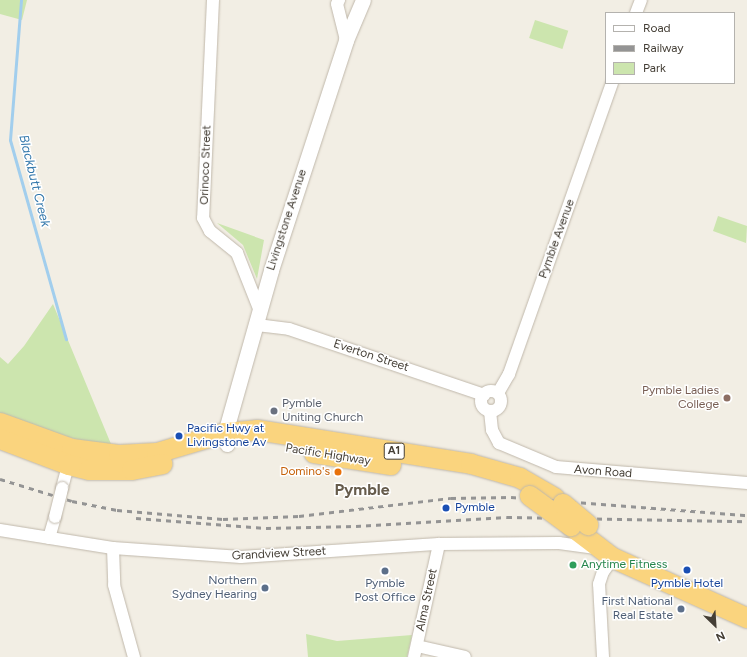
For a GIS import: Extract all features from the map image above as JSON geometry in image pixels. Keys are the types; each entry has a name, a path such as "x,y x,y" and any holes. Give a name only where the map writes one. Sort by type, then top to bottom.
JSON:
{"highway":[{"name":"Pacific Highway","path":"0,423 70,457 89,470 132,470 154,466 226,438 257,430 471,464 520,478 555,498 606,553 747,618"},
{"name":"Pacific Highway","path":"226,438 498,483 530,496 633,555 747,606"},
{"name":"Pacific Highway","path":"0,439 70,457"}],"street":[{"name":"Orinoco Street","path":"213,0 203,218 210,231 238,253 258,318"},
{"path":"339,0 337,4 346,40"},
{"name":"Livingstone Avenue","path":"226,438 258,318 346,40 363,0"},
{"path":"636,12 641,0"},
{"name":"Pymble Avenue","path":"490,411 500,407 501,398 498,393 509,374 612,84"},
{"name":"Everton Street","path":"258,318 484,395"},
{"path":"490,411 482,405 484,395 489,392 498,393"},
{"name":"Avon Road","path":"490,411 492,430 499,443 556,467 747,483"},
{"path":"49,538 70,457"},
{"path":"559,543 579,525"},
{"name":"Grandview Street","path":"0,530 113,548 241,557 439,544 559,543 606,553"},
{"name":"Alma Street","path":"416,651 439,544"},
{"path":"113,548 113,582 134,657"},
{"path":"603,657 599,584 603,572 606,553"},
{"path":"416,651 465,657"}],"green space":[{"path":"0,0 27,0 22,20 0,14"},
{"path":"535,20 568,31 562,49 529,38"},
{"path":"718,216 747,226 746,243 713,231"},
{"path":"217,223 264,240 257,279 243,245"},
{"path":"53,304 111,444 89,443 36,428 0,413 0,357 8,364 24,346"},
{"path":"306,634 337,641 412,635 407,657 308,657"}],"waterway":[{"name":"Blackbutt Creek","path":"21,0 10,140 66,339"}],"railway":[{"path":"0,479 72,501 117,510 223,519 299,516 451,498 511,497 747,515"},
{"path":"136,518 266,528 356,526 507,517 747,521"}],"place":[{"name":"Pymble Ladies College","path":"727,398"},
{"name":"Pymble Uniting Church","path":"274,411"},
{"name":"Pacific Hwy at Livingstone Av","path":"179,436"},
{"name":"Domino's","path":"338,472"},
{"name":"Pymble","path":"446,508"},
{"name":"Anytime Fitness","path":"573,565"},
{"name":"Pymble Hotel","path":"687,570"},
{"name":"Pymble Post Office","path":"385,571"},
{"name":"Northern Sydney Hearing","path":"265,588"},
{"name":"First National Real Estate","path":"681,609"}],"district":[{"name":"Pymble","path":"362,490"}]}
